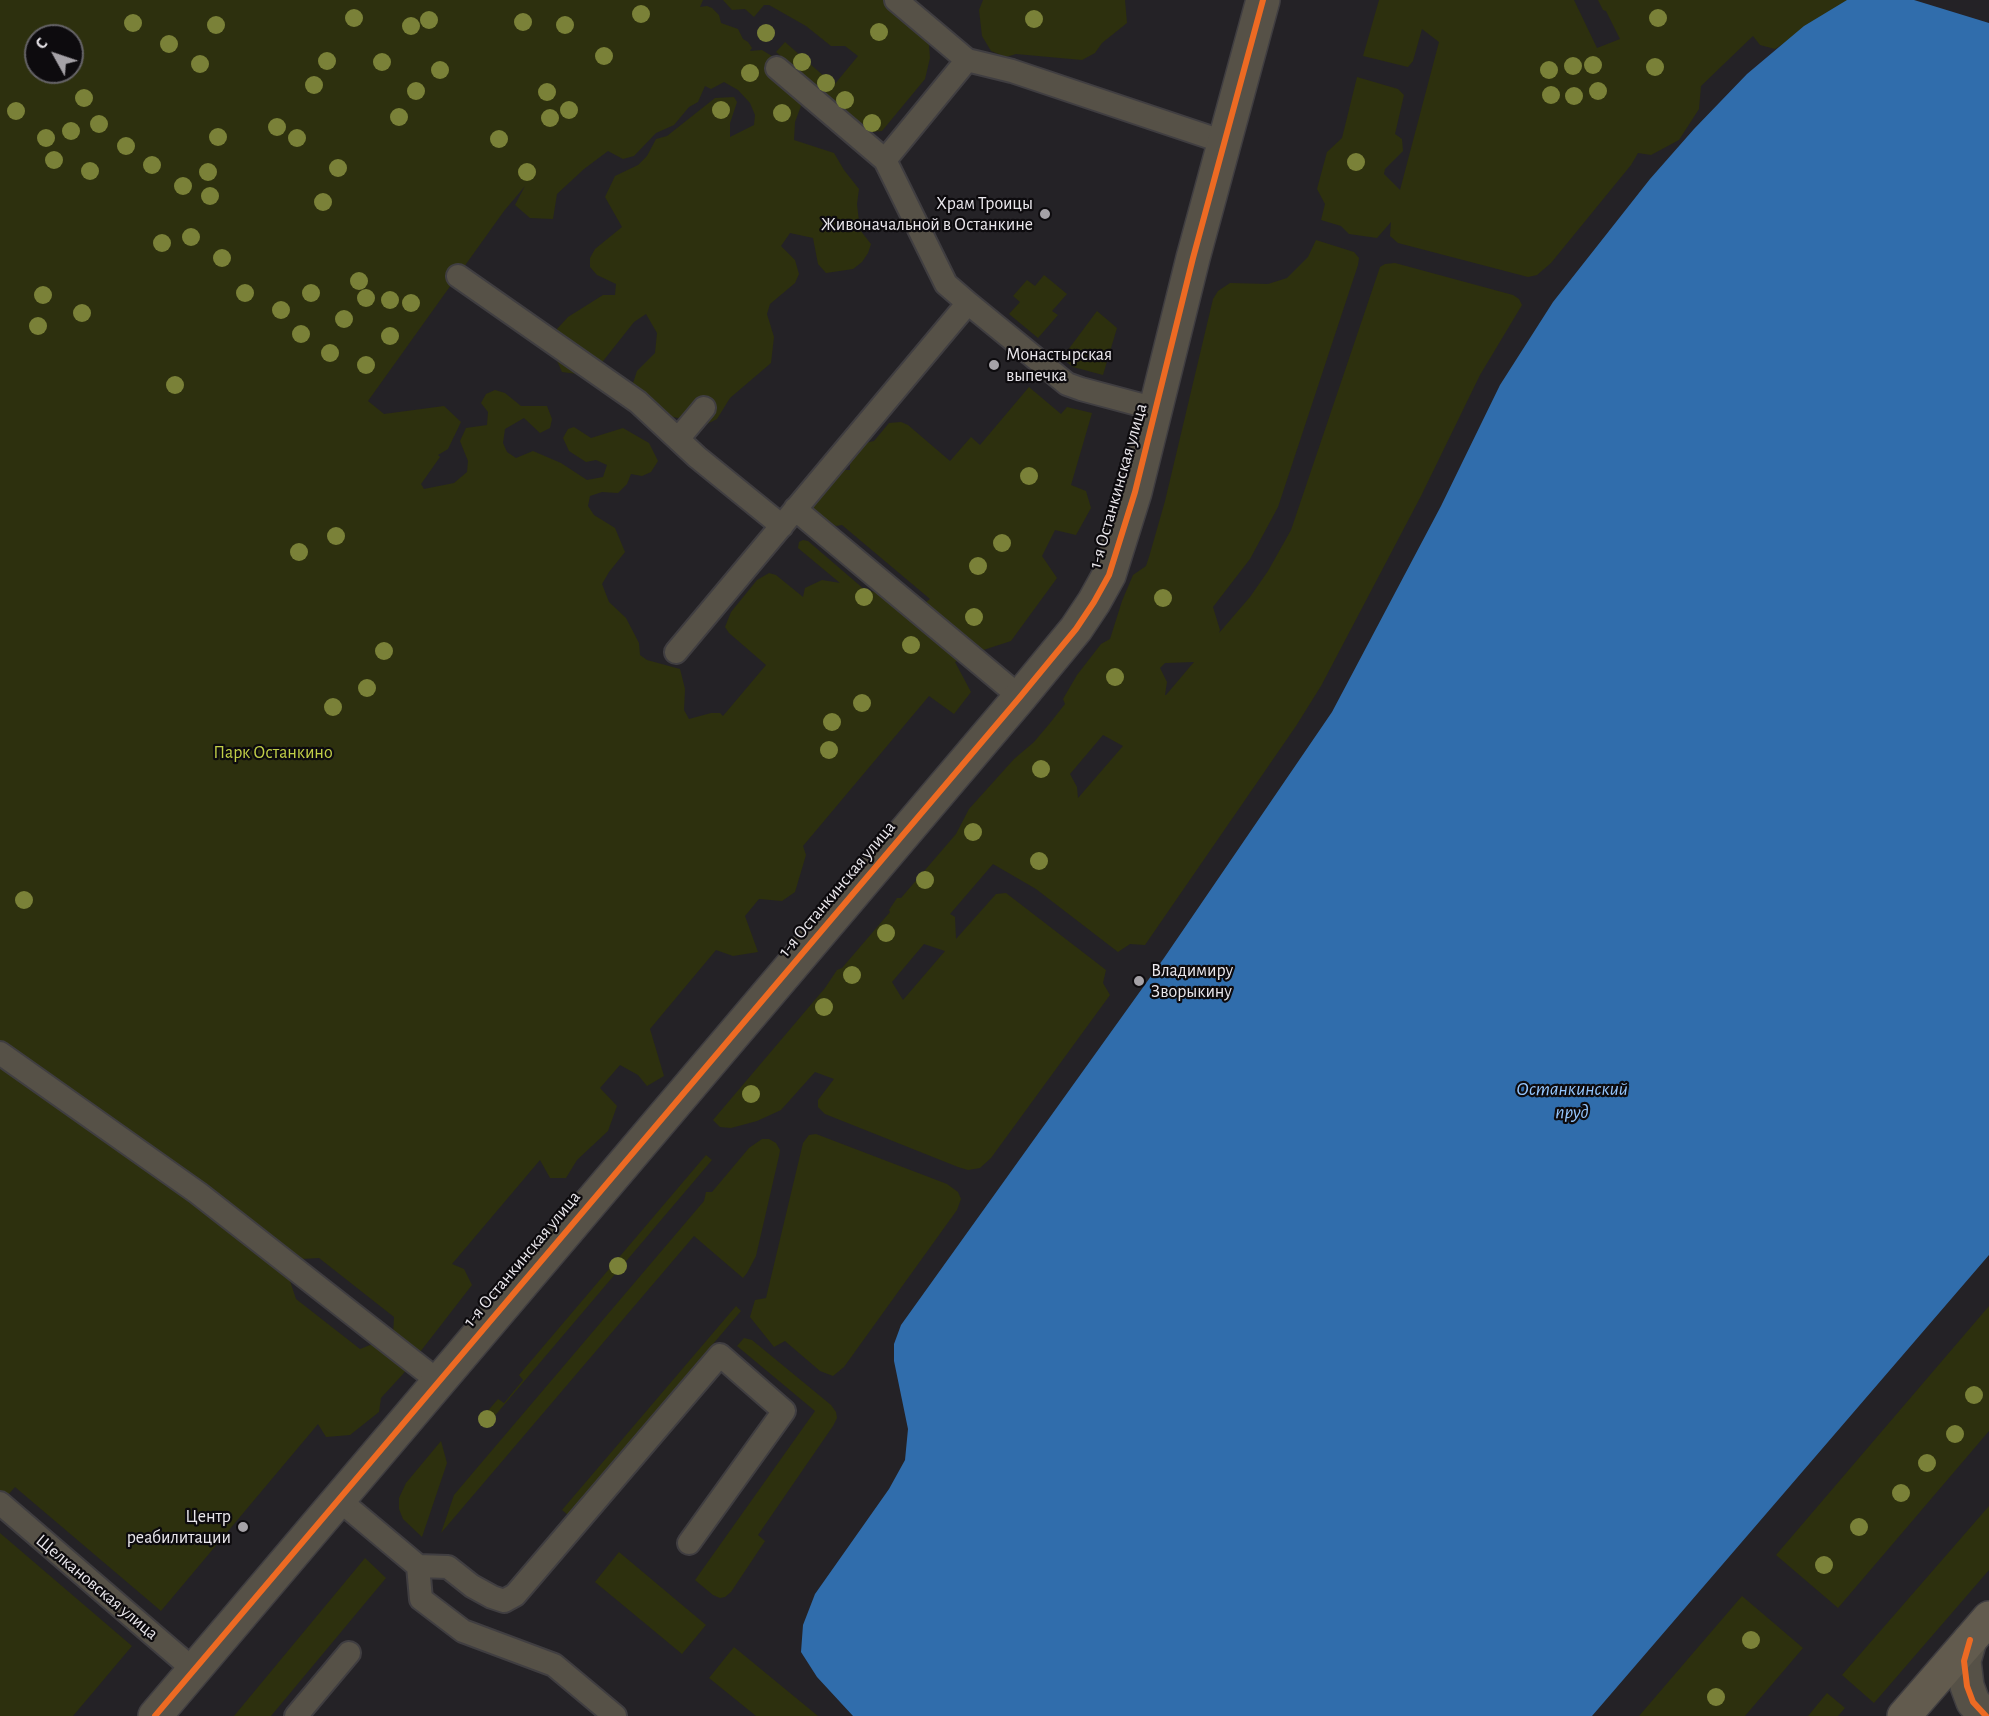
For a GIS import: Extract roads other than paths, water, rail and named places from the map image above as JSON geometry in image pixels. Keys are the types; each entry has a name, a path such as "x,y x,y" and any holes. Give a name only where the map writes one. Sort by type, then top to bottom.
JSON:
{"main road":[{"path":"1904,1716 1980,1629"}],"street":[{"name":"1-я Останкинская улица","path":"155,1716 1020,697 1076,629 1094,602 1109,575 1135,492 1224,142 1263,0"},
{"path":"1980,1629 1964,1661 1967,1686 1974,1702 1986,1716"}],"lane":[{"path":"896,0 967,60 1012,71 1224,142"},
{"path":"885,160 967,60"},
{"path":"777,68 885,160 946,284 1067,384 1156,409"},
{"path":"458,276 638,402 678,439 788,518 1020,697"},
{"path":"676,652 968,303"},
{"path":"678,439 704,408"},
{"path":"0,1053 198,1192 438,1381"},
{"path":"338,1499 418,1566 448,1566 472,1586 504,1601 515,1595 720,1355 784,1411 689,1543"},
{"name":"Щелкановская улица","path":"0,1503 194,1670"},
{"path":"418,1566 421,1599 463,1631 554,1665 615,1716"},
{"path":"296,1716 349,1653"}],"water":[{"name":"Останкинский пруд","path":"1847,0 1914,0 1989,23 1989,1255 1592,1716 853,1716 817,1677 801,1652 803,1625 815,1594 889,1489 905,1460 908,1429 894,1361 894,1344 901,1325 1164,958 1332,712 1441,506 1500,385 1553,302 1650,179 1747,74 1804,26"}],"place":[{"name":"Храм Троицы Живоначальной в Останкине","path":"1045,214"},
{"name":"Монастырская выпечка","path":"994,365"},
{"name":"Владимиру Зворыкину","path":"1139,981"},
{"name":"Центр реабилитации","path":"243,1527"}],"park label":[{"name":"Парк Останкино","path":"273,753"}]}
